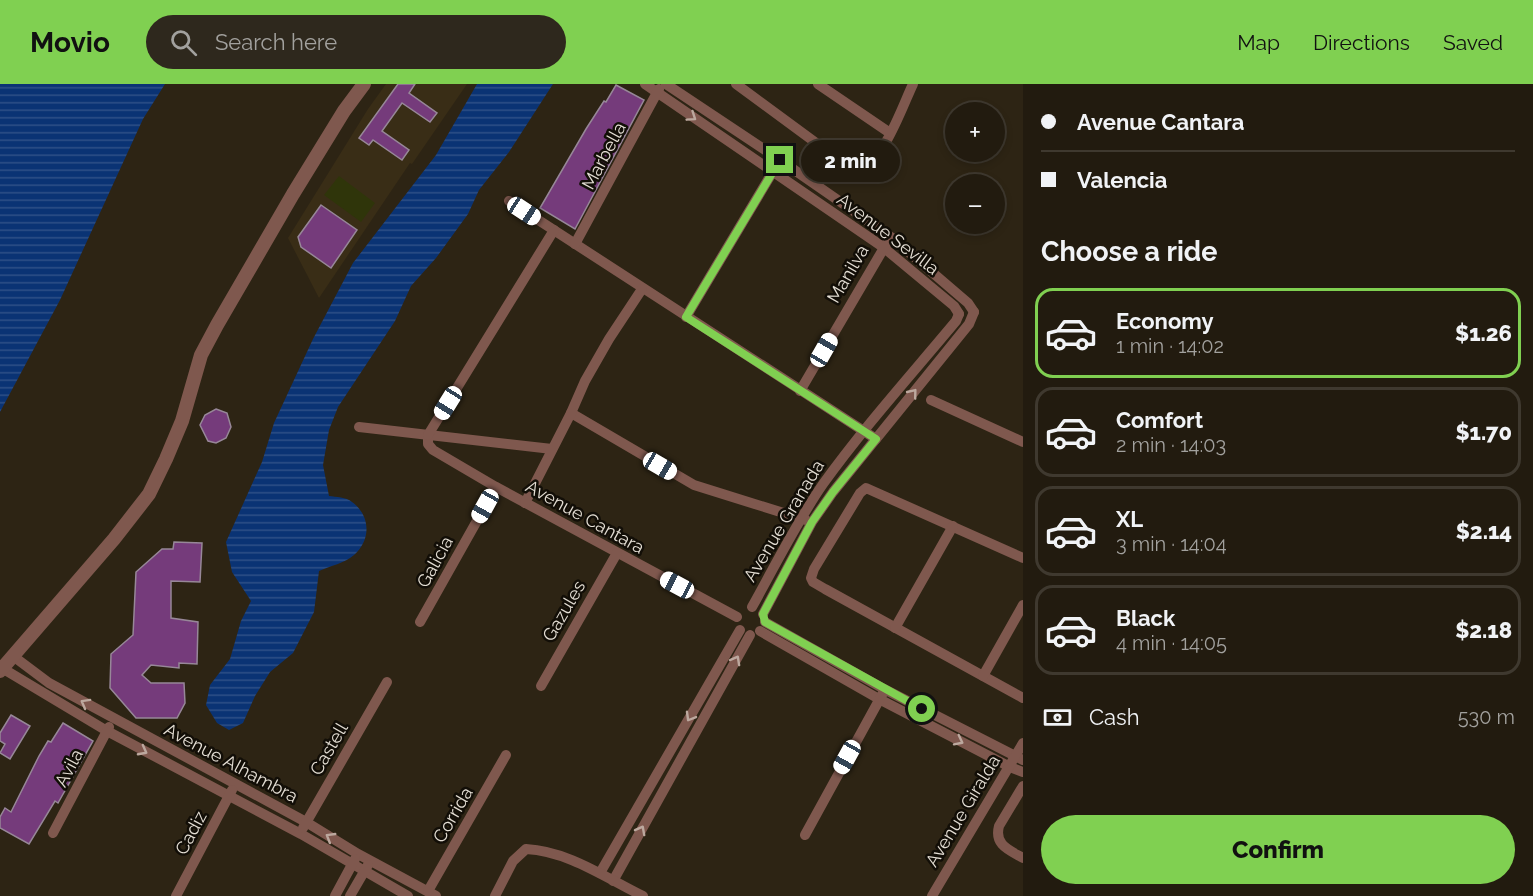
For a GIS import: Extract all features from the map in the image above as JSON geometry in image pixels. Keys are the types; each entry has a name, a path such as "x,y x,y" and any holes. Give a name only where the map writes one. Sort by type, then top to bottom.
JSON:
{"street":[{"path":"1,669 114,539 149,494 182,421 201,355 217,324 304,175 344,111 364,84"},
{"name":"Avenue Sevilla","path":"645,84 662,87 780,160 891,237 968,303 974,312"},
{"path":"736,84 853,170 863,169 874,160 890,133 908,86"},
{"path":"818,84 890,133"},
{"name":"Avenue Sevilla","path":"662,87 772,172 883,247 954,306 959,314"},
{"name":"Marbella","path":"575,244 662,87"},
{"path":"686,317 780,160"},
{"path":"509,201 876,439"},
{"path":"428,435 554,231"},
{"name":"Manilva","path":"800,391 883,247 891,237"},
{"path":"525,503 585,381 642,289"},
{"path":"959,314 974,312"},
{"name":"Avenue Granada","path":"752,607 807,520 833,492 969,324 974,312"},
{"name":"Avenue Granada","path":"613,882 756,626 823,485 863,432 956,321 959,314"},
{"path":"931,400 1023,442"},
{"path":"571,413 694,485 807,520"},
{"path":"359,427 552,449"},
{"name":"Avenue Cantara","path":"428,435 428,444 433,450 617,554 737,617"},
{"name":"Galicia","path":"420,622 496,487"},
{"path":"1023,558 866,488 860,493 811,576 813,582 1023,698"},
{"path":"895,628 953,526"},
{"name":"Gazules","path":"540,686 617,554"},
{"path":"983,676 1023,604"},
{"path":"756,626 757,608 743,609 737,617 1016,762 1023,772"},
{"name":"Avenue Granada","path":"600,873 756,626"},
{"name":"Avenue Alhambra","path":"13,656 50,683 306,822 358,854 432,894"},
{"name":"Avenue Alhambra","path":"1,669 107,731 301,834 408,896"},
{"name":"Castell","path":"301,834 387,682"},
{"path":"805,834 882,694"},
{"name":"Avila","path":"53,833 113,718"},
{"name":"Avenue Giralda","path":"932,896 1016,762 1023,743"},
{"name":"Corrida","path":"432,894 506,755"},
{"name":"Cadiz","path":"176,896 235,785"},
{"path":"1023,786 997,833 1004,847 1023,858"},
{"path":"495,896 513,861 526,849 547,851 600,873 613,882 643,896"},
{"path":"335,896 358,854"},
{"path":"350,896 371,859"}],"shaded area":[{"path":"386,84 467,84 412,164 410,163 319,298 288,238"}],"green space":[{"path":"339,176 375,203 361,222 324,195"}],"water":[{"path":"0,84 165,84 143,119 60,300 0,412"},
{"path":"477,84 553,84 509,152 479,190 468,214 436,258 411,286 395,321 338,407 329,430 323,465 329,496 350,500 363,514 366,528 364,542 350,558 319,571 314,612 293,653 270,672 255,696 243,723 229,730 217,723 206,705 210,685 230,659 241,621 251,601 232,572 226,542 262,462 274,423 313,339 353,263 436,155"}],"building":[{"path":"398,84 415,84 409,93 437,113 430,122 402,103 382,131 409,150 402,160 373,140 369,145 359,138"},
{"path":"616,85 644,100 575,229 540,208 586,129"},
{"path":"321,205 357,230 331,268 301,247 298,237"},
{"path":"216,409 227,413 231,427 226,438 216,443 208,441 200,425 205,415"},
{"path":"174,542 202,543 200,582 171,581 171,618 198,622 197,664 179,663 179,668 151,665 142,675 151,683 184,683 185,703 177,718 136,718 110,688 111,654 133,635 136,572 162,549 173,549"},
{"path":"11,715 30,726 10,759 0,753 5,744 0,741 0,733"},
{"path":"63,723 93,741 58,803 55,801 29,844 0,828 0,817 5,808 11,812 39,756"}],"route":[{"path":"780,160 686,317 876,439 857,460 812,522 763,614 765,622 922,709"}]}
